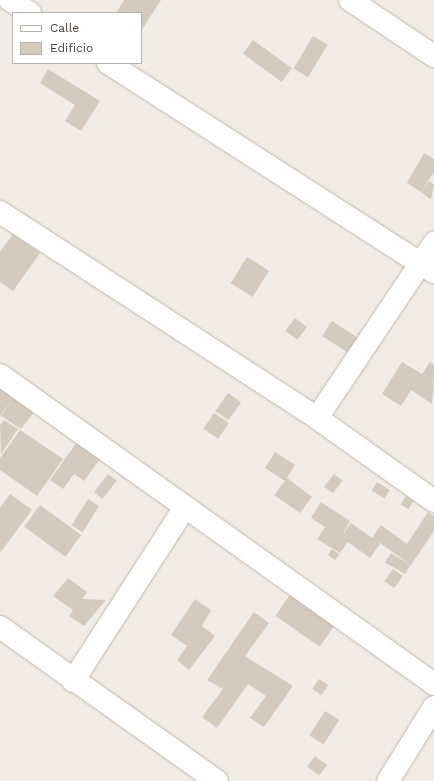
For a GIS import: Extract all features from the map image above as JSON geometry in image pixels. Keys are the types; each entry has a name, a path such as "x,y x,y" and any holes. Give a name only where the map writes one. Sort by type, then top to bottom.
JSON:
{"street":[{"path":"10,0 28,12"},
{"path":"350,0 434,56"},
{"path":"110,64 428,268"},
{"path":"0,212 317,418 434,501"},
{"path":"317,418 428,268 434,243"},
{"path":"0,375 184,508 434,684"},
{"path":"73,681 184,508"},
{"path":"0,627 73,681 217,781"},
{"path":"388,781 434,707"}],"building":[{"path":"124,0 161,0 142,29 142,12 117,12"},
{"path":"313,36 328,45 308,77 293,69"},
{"path":"253,40 292,68 282,82 243,54"},
{"path":"48,69 100,101 81,131 65,121 75,105 40,83"},
{"path":"424,153 434,159 434,172 421,192 407,183"},
{"path":"429,181 434,185 431,200 421,192"},
{"path":"13,234 40,253 13,291 0,282 0,252"},
{"path":"247,257 269,271 253,297 231,283"},
{"path":"295,318 307,327 297,340 285,331"},
{"path":"332,321 364,342 354,357 322,336"},
{"path":"402,362 422,374 430,362 434,365 434,381 430,379 434,382 432,404 411,390 401,406 382,394"},
{"path":"0,380 38,407 21,429 1,416 14,398 0,416"},
{"path":"228,393 241,402 228,420 215,411"},
{"path":"214,413 229,423 218,439 203,429"},
{"path":"4,420 18,429 1,454 0,425"},
{"path":"20,430 63,459 37,496 0,470 0,458"},
{"path":"77,442 100,459 84,481 74,474 63,489 50,480"},
{"path":"275,452 295,465 287,478 312,497 300,513 274,495 285,481 265,468"},
{"path":"108,474 117,481 103,499 94,492"},
{"path":"334,474 343,481 333,493 324,487"},
{"path":"377,482 390,490 384,498 372,490"},
{"path":"10,494 32,510 0,553 0,508"},
{"path":"406,496 414,501 408,509 401,504"},
{"path":"88,499 99,506 83,532 72,525"},
{"path":"321,502 350,521 342,535 351,523 372,538 381,525 407,544 428,512 434,516 434,531 411,565 376,540 380,544 370,558 348,542 340,553 317,539 325,527 311,518"},
{"path":"40,505 81,535 65,557 24,527"},
{"path":"332,549 339,554 335,560 328,555"},
{"path":"391,553 411,565 405,574 385,562"},
{"path":"393,569 403,576 394,588 384,581"},
{"path":"68,578 87,592 82,599 106,600 84,626 69,616 73,610 53,596"},
{"path":"292,592 336,623 320,647 275,616"},
{"path":"195,599 211,610 202,626 215,636 189,670 177,660 187,646 171,635"},
{"path":"254,612 269,623 245,656 293,686 264,727 250,718 266,696 248,684 217,728 202,717 223,689 207,680"},
{"path":"319,679 328,685 321,695 312,689"},
{"path":"325,711 339,720 323,745 309,735"},
{"path":"315,756 327,765 319,775 307,766"}]}
